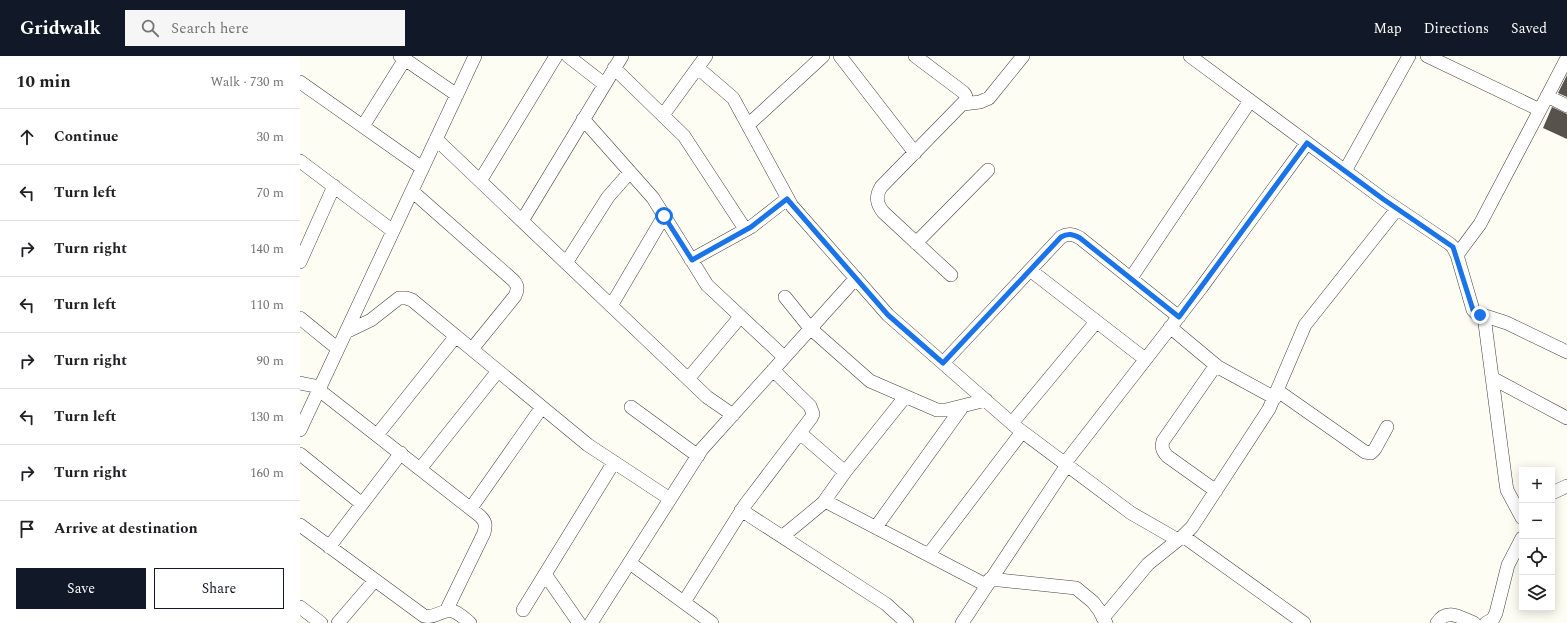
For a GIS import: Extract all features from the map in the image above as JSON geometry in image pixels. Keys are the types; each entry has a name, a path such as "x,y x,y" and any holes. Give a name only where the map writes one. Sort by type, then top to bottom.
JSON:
{"street":[{"path":"300,430 475,56"},
{"path":"480,181 556,56"},
{"path":"568,56 604,84"},
{"path":"522,221 622,56"},
{"path":"663,115 706,56"},
{"path":"748,126 823,56"},
{"path":"840,56 915,153"},
{"path":"915,56 963,92 966,95 966,98 963,104 881,187 877,198 878,204 883,212 951,275"},
{"path":"963,104 980,102 989,98 1023,56"},
{"path":"1190,56 1397,209 1450,244 1457,256 1473,310 1476,313 1507,323 1567,352"},
{"path":"1345,171 1409,56"},
{"path":"1427,56 1540,110"},
{"path":"363,126 402,58 456,95"},
{"path":"1457,256 1480,224 1567,58"},
{"path":"614,68 684,136 743,226 749,228"},
{"path":"698,68 730,94 787,199 888,315 1022,432 1131,512 1181,538 1304,623"},
{"path":"300,82 422,168"},
{"path":"1547,96 1567,106"},
{"path":"1131,278 1250,101"},
{"path":"583,119 652,198 707,285 784,358"},
{"path":"436,139 707,397 733,415"},
{"path":"962,623 1066,464 1175,322 1307,143"},
{"path":"300,161 393,231"},
{"path":"916,243 988,170"},
{"path":"566,263 608,197 630,172"},
{"path":"300,262 334,186"},
{"path":"412,191 514,281 517,286 518,291 515,296 472,349"},
{"path":"692,260 749,228 787,199"},
{"path":"825,501 876,528 988,582 1076,588 1093,602 1105,620 1148,564 1181,538 1192,527 1269,410 1305,325 1397,209"},
{"path":"611,306 664,216"},
{"path":"943,363 1061,237 1066,234 1073,234 1131,278 1216,365 1276,394 1365,452 1371,453 1375,449 1387,427"},
{"path":"1030,270 1145,360"},
{"path":"591,623 698,456 810,328 856,278"},
{"path":"785,297 810,328 870,381 936,410 946,410 986,400"},
{"path":"346,332 371,320 399,298 412,300 588,445 670,499"},
{"path":"1484,316 1507,490 1519,512"},
{"path":"688,379 740,317"},
{"path":"300,318 338,349"},
{"path":"1012,423 1096,322"},
{"path":"377,435 456,336"},
{"path":"1216,365 1163,441 1162,446 1163,451 1167,456 1216,491"},
{"path":"684,602 741,510 811,418 813,410 773,370"},
{"path":"420,469 498,371"},
{"path":"1492,378 1567,418"},
{"path":"300,383 320,388 480,516 486,526 484,533 446,611"},
{"path":"783,536 825,501 845,472 905,397"},
{"path":"876,528 963,406"},
{"path":"471,508 542,407"},
{"path":"631,407 698,456"},
{"path":"929,554 1022,432"},
{"path":"800,433 845,472"},
{"path":"300,454 362,504"},
{"path":"329,547 401,454"},
{"path":"523,610 614,462"},
{"path":"1555,492 1567,486"},
{"path":"741,510 886,604 907,623"},
{"path":"300,525 424,616 433,617 446,611 454,612 470,623"},
{"path":"1486,623 1496,613 1508,564 1521,539"},
{"path":"630,563 712,623"},
{"path":"545,574 580,623"},
{"path":"338,623 374,580"},
{"path":"300,607 321,623"},
{"path":"1438,623 1444,615 1449,614 1474,623"}],"building":[{"path":"1567,75 1567,97 1558,93"},
{"path":"1552,107 1567,114 1567,139 1543,128"}],"route":[{"path":"664,216 692,260 751,227 787,199 888,315 943,363 1061,237 1066,234 1073,234 1080,238 1179,317 1307,143 1383,199 1453,247 1473,310 1480,315"}]}
